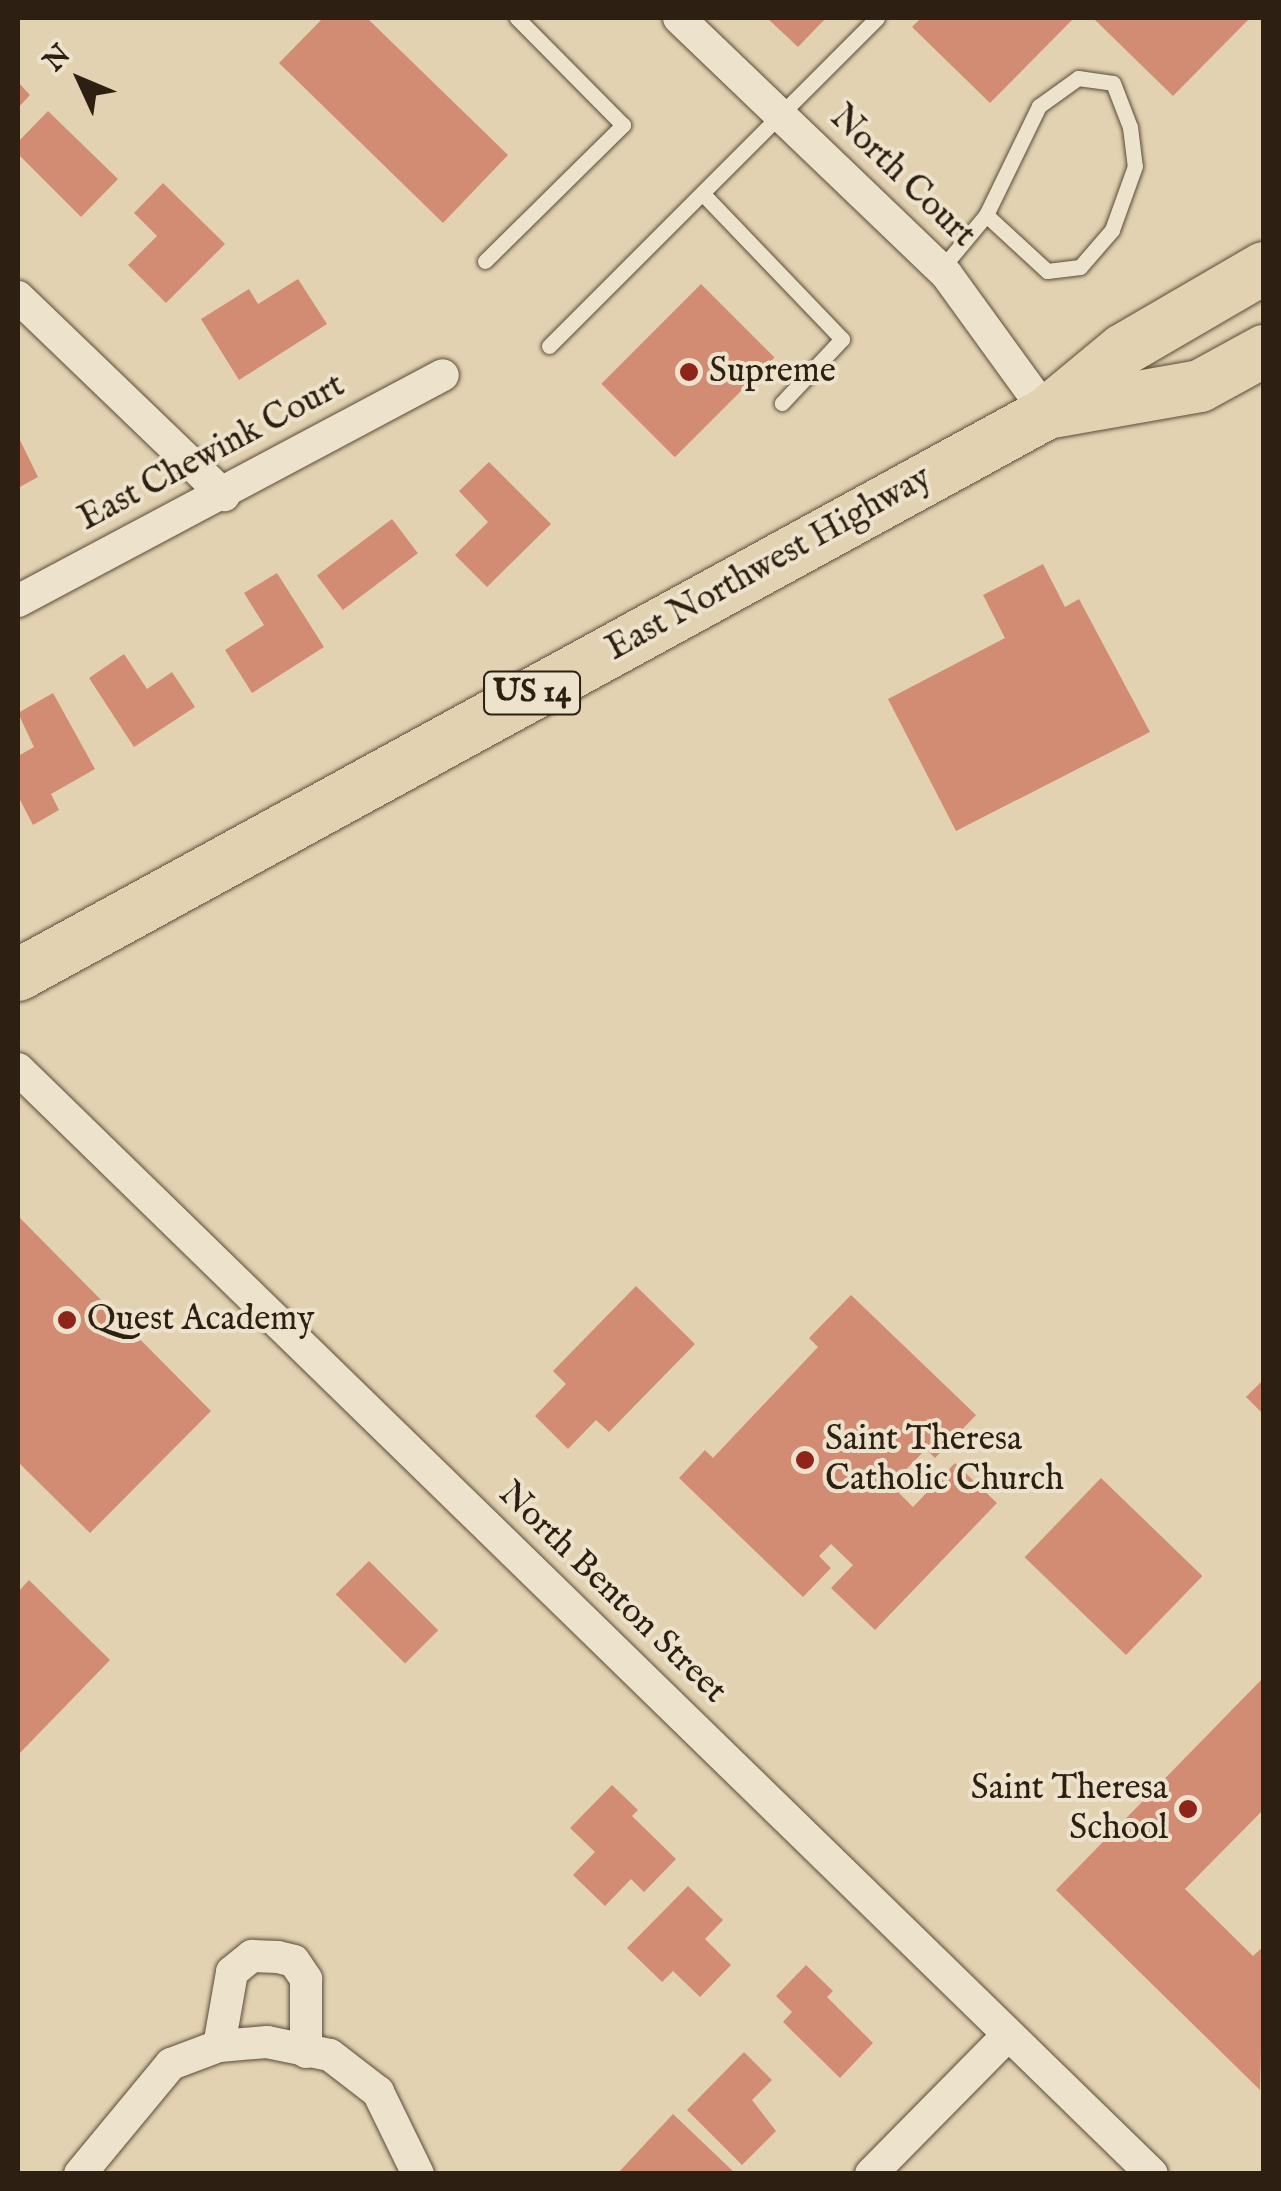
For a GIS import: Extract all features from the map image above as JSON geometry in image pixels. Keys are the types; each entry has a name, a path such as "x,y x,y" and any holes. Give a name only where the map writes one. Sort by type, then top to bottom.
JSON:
{"main road":[{"name":"East Northwest Highway","path":"18,975 1047,413 1124,350 1264,268"},
{"name":"East Northwest Highway","path":"1047,413 1200,386 1264,351"}],"street":[{"name":"North Court","path":"679,18 940,269 1047,413"},
{"path":"18,296 224,495"},
{"name":"East Chewink Court","path":"18,600 224,495 443,375"},
{"name":"North Benton Street","path":"18,1070 1006,2037 1152,2174"},
{"path":"219,2046 232,1972 252,1956 278,1957 294,1962 306,1979 306,2052"},
{"path":"871,2174 1006,2037"},
{"path":"80,2174 170,2064 219,2046 267,2042 330,2056 378,2092 418,2174"}],"lane":[{"path":"485,260 624,125 517,18"},
{"path":"549,346 878,18"},
{"path":"940,269 986,214 1039,106 1078,78 1113,83 1130,127 1134,166 1112,230 1080,268 1048,271 986,214"},
{"path":"703,194 842,339 782,403"}],"building":[{"path":"323,18 367,18 508,155 443,223 279,63"},
{"path":"767,18 826,18 798,47"},
{"path":"921,18 1074,18 990,103 912,27"},
{"path":"1093,18 1250,18 1173,96"},
{"path":"18,82 30,95 18,108"},
{"path":"48,111 118,179 81,217 18,154 18,142"},
{"path":"163,183 225,244 166,303 128,265 157,236 134,213"},
{"path":"298,279 327,324 239,380 201,319 249,289 258,304"},
{"path":"701,284 775,358 675,457 601,384"},
{"path":"18,436 38,477 18,488"},
{"path":"489,462 551,524 487,587 455,555 488,522 459,491"},
{"path":"392,519 418,553 343,610 317,576"},
{"path":"1043,564 1065,607 1079,599 1150,732 956,831 888,699 1005,638 983,595"},
{"path":"277,573 324,647 252,693 225,650 264,625 244,593"},
{"path":"124,654 147,689 172,672 195,707 134,747 89,678"},
{"path":"53,693 95,769 51,794 59,810 33,825 18,796 18,756 34,747 18,713"},
{"name":"Quest Academy","path":"18,1216 211,1411 90,1533 18,1462"},
{"path":"636,1286 695,1344 609,1432 596,1420 568,1449 535,1416 566,1384 553,1371"},
{"name":"Saint Theresa Catholic Church","path":"851,1295 976,1415 935,1458 926,1449 891,1485 913,1507 955,1463 997,1503 875,1630 831,1588 853,1565 831,1544 819,1556 831,1568 803,1597 679,1478 705,1450 713,1458 818,1347 809,1338"},
{"path":"1264,1379 1264,1415 1246,1397"},
{"path":"1101,1478 1202,1576 1126,1655 1025,1557"},
{"path":"369,1561 438,1630 405,1664 336,1594"},
{"path":"29,1580 110,1660 18,1755 18,1592"},
{"path":"1264,1677 1264,1809 1185,1889 1253,1956 1264,1946 1260,2090 1056,1890"},
{"path":"612,1785 638,1810 632,1816 676,1859 644,1892 631,1879 605,1906 573,1875 595,1852 570,1828"},
{"path":"688,1886 723,1920 705,1939 731,1965 700,1997 673,1971 662,1982 627,1948"},
{"path":"806,1965 833,1991 827,1997 873,2043 840,2078 783,2022 792,2012 776,1996"},
{"path":"744,2052 772,2080 752,2100 776,2131 742,2165 687,2110"},
{"path":"673,2114 736,2174 617,2174"}],"place":[{"name":"Supreme","path":"689,372"},
{"name":"Quest Academy","path":"67,1320"},
{"name":"Saint Theresa Catholic Church","path":"805,1460"},
{"name":"Saint Theresa School","path":"1188,1809"}]}
